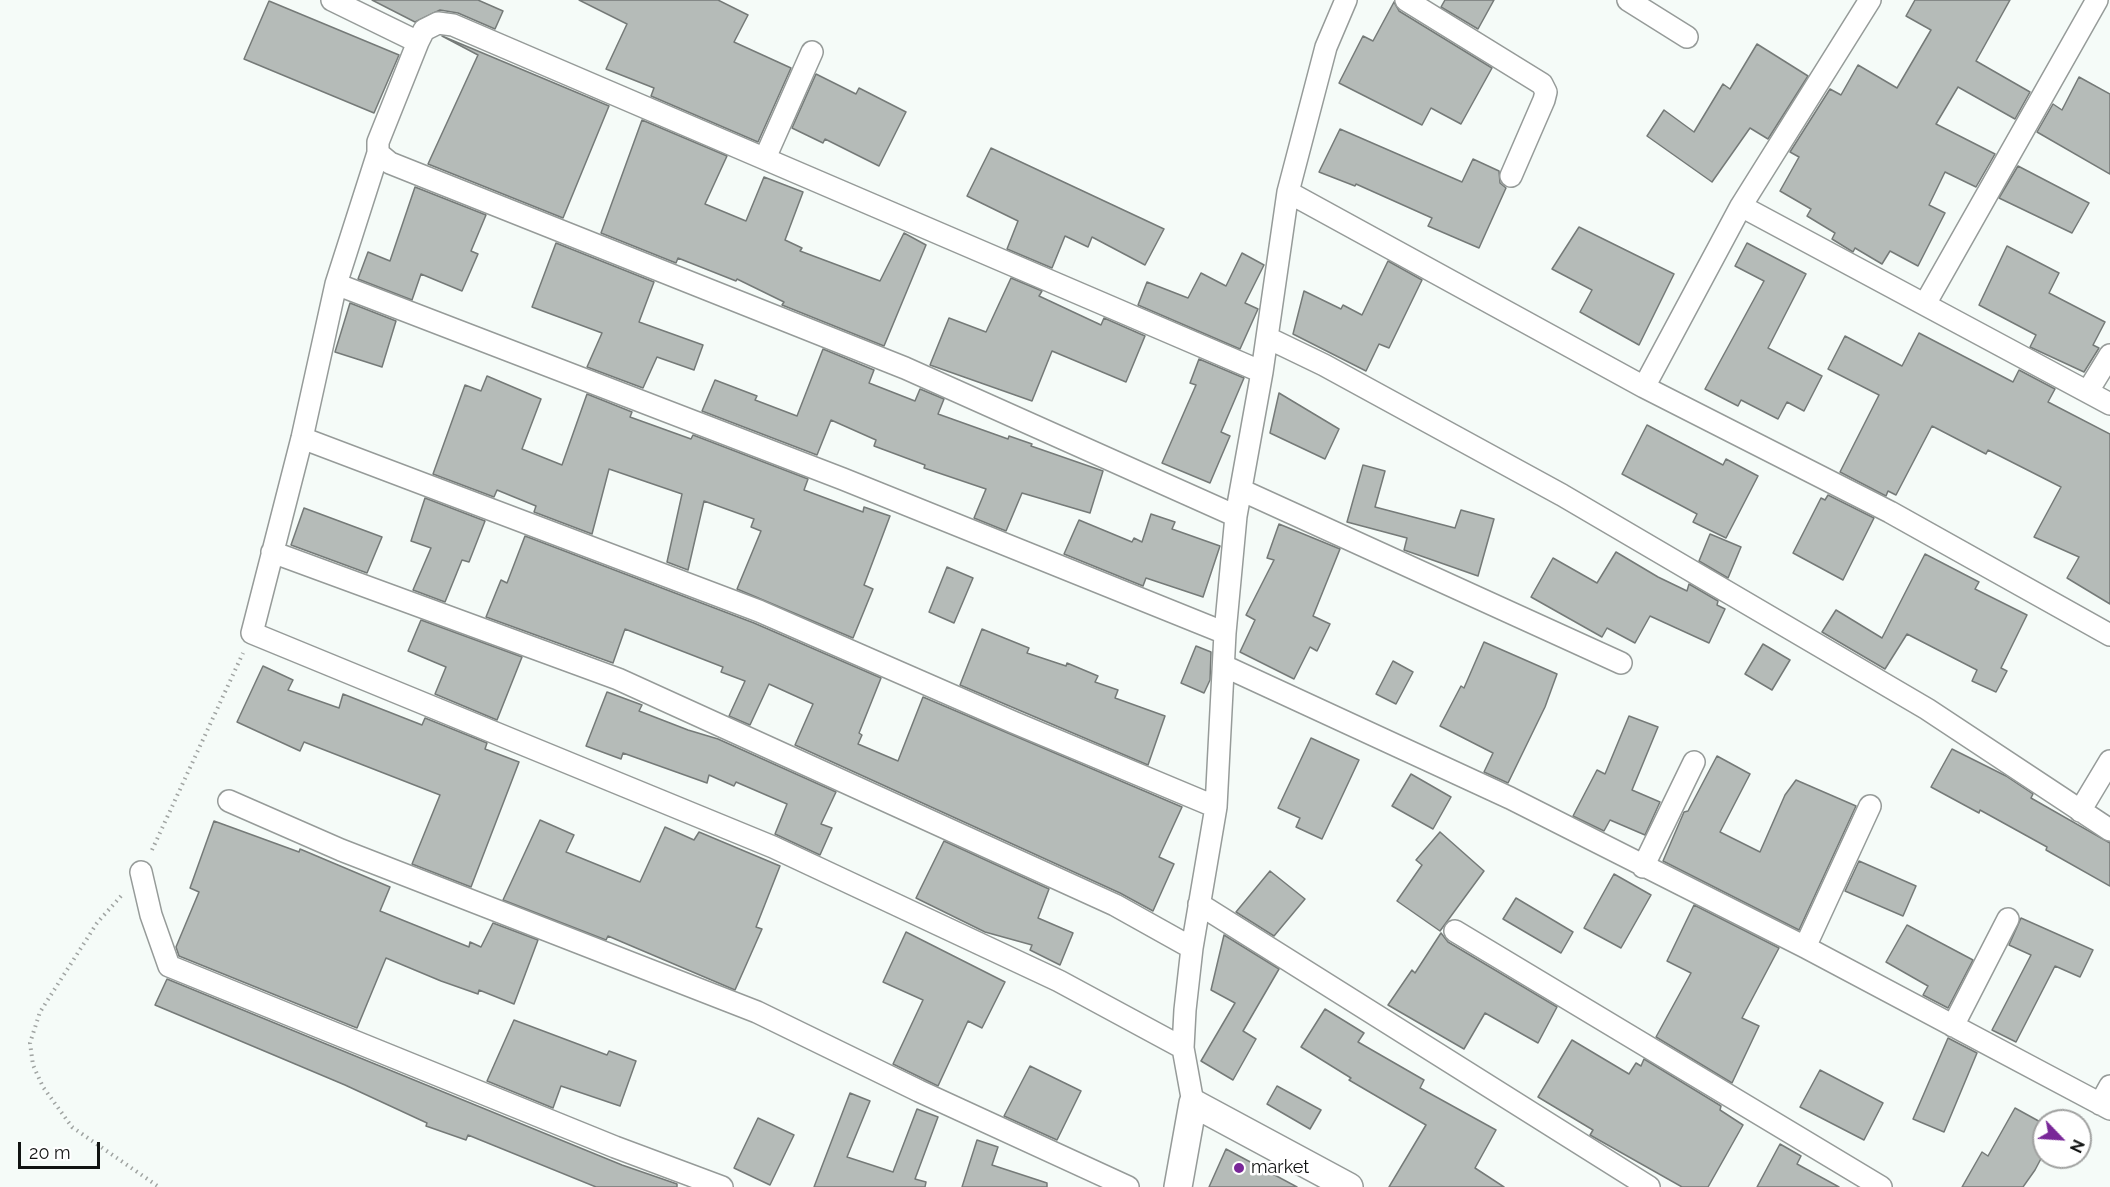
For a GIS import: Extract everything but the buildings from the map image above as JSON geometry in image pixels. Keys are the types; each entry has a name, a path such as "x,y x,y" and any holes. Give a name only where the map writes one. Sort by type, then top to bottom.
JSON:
{"street":[{"path":"332,0 418,42"},
{"path":"1178,1187 1193,1103 1183,1048 1192,948 1216,807 1225,633 1236,516 1268,338 1288,192 1326,47 1346,0"},
{"path":"1406,0 1542,84 1546,92 1544,100 1511,176"},
{"path":"1628,0 1687,37"},
{"path":"1644,387 1741,206 1870,0"},
{"path":"1925,304 2097,0"},
{"path":"1183,1048 1059,981 773,847 252,633 302,438 336,284 378,153 378,142 424,30 438,23 453,25 1262,372"},
{"path":"765,158 812,52"},
{"path":"378,153 390,163 905,368 1236,516"},
{"path":"1288,192 1644,387 1890,512 2110,635"},
{"path":"1741,206 2110,404"},
{"path":"336,284 843,479 1225,633"},
{"path":"1268,338 1324,365 1562,495 1927,709 2110,830"},
{"path":"2088,391 2110,355"},
{"path":"302,438 759,611 1013,722 1216,807"},
{"path":"1241,490 1621,663"},
{"path":"272,552 618,679 1115,905 1192,948"},
{"path":"1224,666 1510,798 1805,947 1953,1026 2107,1100"},
{"path":"2080,811 2110,761"},
{"path":"1643,867 1694,762"},
{"path":"229,801 341,850 757,1012 919,1092 1128,1187"},
{"path":"1805,947 1870,806"},
{"path":"141,873 151,915 169,966 604,1143 722,1187"},
{"path":"1199,904 1649,1187"},
{"path":"1953,1026 2008,919"},
{"path":"1455,931 1881,1187"},
{"path":"1193,1103 1349,1187"}],"path":[{"path":"72,1127 159,1187"}],"place":[{"name":"market","path":"1239,1168"}]}
